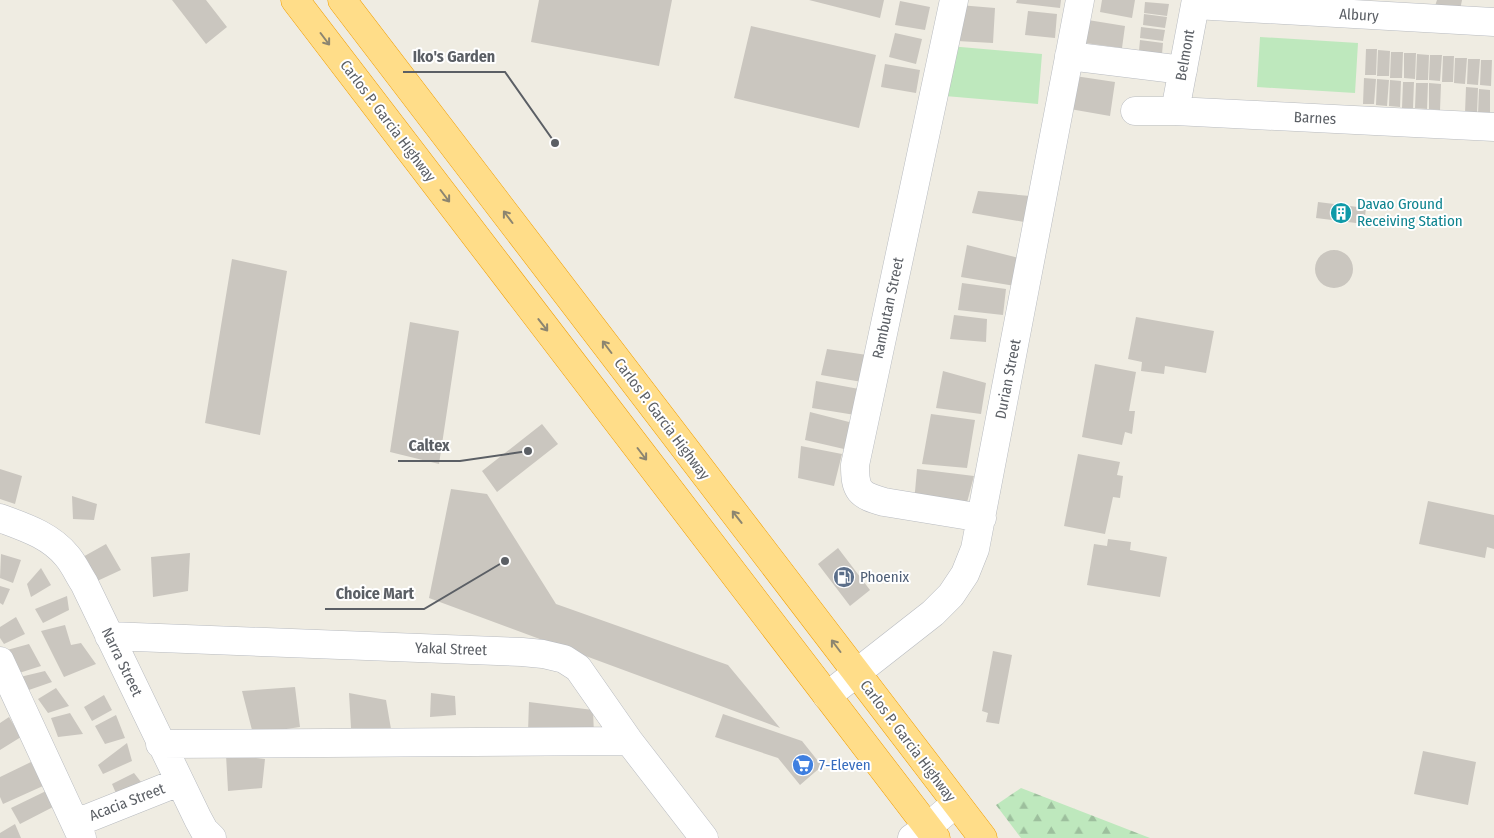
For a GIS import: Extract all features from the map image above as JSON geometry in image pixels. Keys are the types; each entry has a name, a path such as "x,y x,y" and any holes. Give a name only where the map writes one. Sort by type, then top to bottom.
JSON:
{"highway":[{"name":"Carlos P. Garcia Highway","path":"295,0 827,696 925,834"},
{"name":"Carlos P. Garcia Highway","path":"342,0 983,838"}],"street":[{"name":"Rambutan Street","path":"954,0 855,465 855,480 862,494 870,498 982,518"},
{"name":"Durian Street","path":"827,696 933,613 950,595 965,574 975,549 1080,0"},
{"name":"Albury","path":"1195,3 1390,8 1486,14"},
{"name":"Belmont","path":"1175,111 1195,3"},
{"path":"1069,56 1183,70"},
{"name":"Barnes","path":"1135,111 1175,111 1494,127"},
{"name":"Narra Street","path":"0,518 29,529 53,542 68,557 84,583 179,782 204,830 212,838"},
{"name":"Yakal Street","path":"109,636 522,652 564,659 578,668 629,741 704,838"},
{"path":"0,661 79,830"},
{"path":"160,744 629,741"},
{"name":"Acacia Street","path":"79,830 179,782"},
{"path":"925,834 956,803"}],"green space":[{"path":"1260,37 1358,43 1355,93 1257,87"},
{"path":"949,46 1042,54 1038,104 945,96"},
{"path":"1021,788 1150,838 1021,838 996,805"}],"building":[{"path":"172,0 206,0 227,27 206,44"},
{"path":"539,0 672,0 659,66 531,42"},
{"path":"809,0 884,0 880,18"},
{"path":"1017,0 1061,0 1060,8 1016,3"},
{"path":"1102,0 1135,0 1132,18 1100,12"},
{"path":"1437,0 1462,0 1460,10 1435,6"},
{"path":"900,1 930,7 925,30 895,25"},
{"path":"1145,2 1169,4 1167,16 1144,13"},
{"path":"959,5 995,8 993,43 957,41"},
{"path":"1028,11 1057,14 1055,38 1025,35"},
{"path":"1144,14 1167,17 1165,28 1143,25"},
{"path":"1088,20 1125,26 1122,48 1085,43"},
{"path":"751,26 876,55 859,128 734,98"},
{"path":"1141,27 1165,30 1163,41 1140,38"},
{"path":"895,33 922,39 916,64 889,57"},
{"path":"1140,40 1163,43 1162,54 1139,51"},
{"path":"1366,49 1377,49 1376,75 1365,75"},
{"path":"1378,50 1390,51 1389,76 1377,76"},
{"path":"1391,52 1403,52 1402,78 1390,78"},
{"path":"1404,53 1416,53 1415,79 1404,78"},
{"path":"1417,54 1429,55 1428,80 1416,80"},
{"path":"1430,55 1442,55 1440,81 1429,80"},
{"path":"1443,56 1454,56 1453,82 1442,82"},
{"path":"1455,58 1467,58 1465,84 1454,83"},
{"path":"1468,59 1480,59 1478,85 1467,84"},
{"path":"1481,60 1492,60 1491,86 1480,85"},
{"path":"885,64 920,70 916,93 881,87"},
{"path":"1075,76 1115,82 1110,116 1070,109"},
{"path":"1364,78 1376,79 1374,104 1363,104"},
{"path":"1377,79 1389,80 1387,106 1376,105"},
{"path":"1390,80 1401,81 1400,107 1389,106"},
{"path":"1403,82 1414,82 1413,108 1402,108"},
{"path":"1416,83 1428,83 1427,109 1415,108"},
{"path":"1429,83 1441,84 1440,110 1429,109"},
{"path":"1466,87 1478,88 1477,114 1465,113"},
{"path":"1479,89 1490,90 1490,115 1478,115"},
{"path":"978,191 1030,196 1024,222 972,213"},
{"name":"Davao Ground Receiving Station","path":"1318,202 1366,208 1364,224 1316,218"},
{"path":"967,245 1019,258 1015,286 961,277"},
{"path":"1334,250 1347,256 1353,269 1347,282 1334,288 1321,282 1315,269 1321,256"},
{"path":"232,259 287,271 260,435 205,423"},
{"path":"962,283 1006,289 1003,315 958,310"},
{"path":"954,315 987,319 986,342 950,339"},
{"path":"1136,317 1214,331 1206,373 1165,366 1164,374 1141,371 1142,362 1128,359"},
{"path":"410,322 459,331 439,464 390,452"},
{"path":"827,349 867,355 862,382 821,375"},
{"path":"1095,364 1136,372 1129,411 1135,411 1132,434 1125,432 1122,445 1082,437"},
{"path":"943,371 986,383 981,414 936,408"},
{"path":"816,381 859,389 855,415 812,408"},
{"path":"810,412 853,423 844,449 805,440"},
{"path":"931,414 975,420 967,468 922,464"},
{"path":"542,424 558,444 497,492 482,471"},
{"path":"801,446 842,454 834,486 798,478"},
{"path":"1078,454 1120,462 1117,475 1123,476 1120,498 1113,497 1105,534 1064,526"},
{"path":"0,469 22,476 15,504 0,499"},
{"path":"917,469 974,476 965,510 914,503"},
{"path":"451,489 487,494 556,604 728,665 780,728 429,598"},
{"path":"72,496 97,504 94,520 73,519"},
{"path":"1428,501 1494,515 1494,549 1487,547 1485,558 1419,544"},
{"path":"1108,539 1131,542 1130,550 1167,557 1160,597 1087,585 1094,544 1107,546"},
{"path":"106,544 121,570 95,582 81,558"},
{"name":"Phoenix","path":"838,548 870,590 850,606 818,564"},
{"path":"190,553 188,591 153,597 151,557"},
{"path":"1,554 21,560 13,583 0,578"},
{"path":"41,568 51,585 31,597 27,584"},
{"path":"0,586 10,589 3,605 0,603"},
{"path":"67,596 69,610 43,623 35,609"},
{"path":"16,617 25,634 4,644 0,638 0,627"},
{"path":"65,625 71,645 81,643 96,664 64,677 41,631"},
{"path":"29,644 41,666 16,674 7,650"},
{"path":"993,651 1012,655 999,724 986,722 988,713 982,711"},
{"path":"45,671 52,682 26,691 20,677"},
{"path":"295,687 300,727 253,734 242,691"},
{"path":"56,688 69,706 48,713 38,699"},
{"path":"349,693 386,700 391,729 351,728"},
{"path":"431,693 455,696 456,715 430,717"},
{"path":"104,695 112,710 92,721 84,707"},
{"path":"529,702 593,710 594,735 528,732"},
{"path":"70,713 83,734 58,737 51,718"},
{"path":"723,714 802,741 822,766 800,785 778,758 715,737"},
{"path":"116,715 125,738 105,744 95,726"},
{"path":"9,717 21,737 0,750 0,723"},
{"path":"127,743 132,761 103,774 98,765"},
{"path":"1423,751 1476,762 1468,805 1414,794"},
{"path":"226,755 265,759 262,788 228,791"},
{"path":"31,762 43,786 3,804 0,797 0,777"},
{"path":"134,773 145,787 118,798 112,784"},
{"path":"46,791 53,807 20,824 11,808"},
{"path":"15,824 21,838 0,838 0,833"}],"place":[{"name":"Iko's Garden","path":"555,143"},
{"name":"Davao Ground Receiving Station","path":"1341,213"},
{"name":"Caltex","path":"528,451"},
{"name":"Choice Mart","path":"505,561"},
{"name":"Phoenix","path":"844,577"},
{"name":"7-Eleven","path":"803,765"}]}
